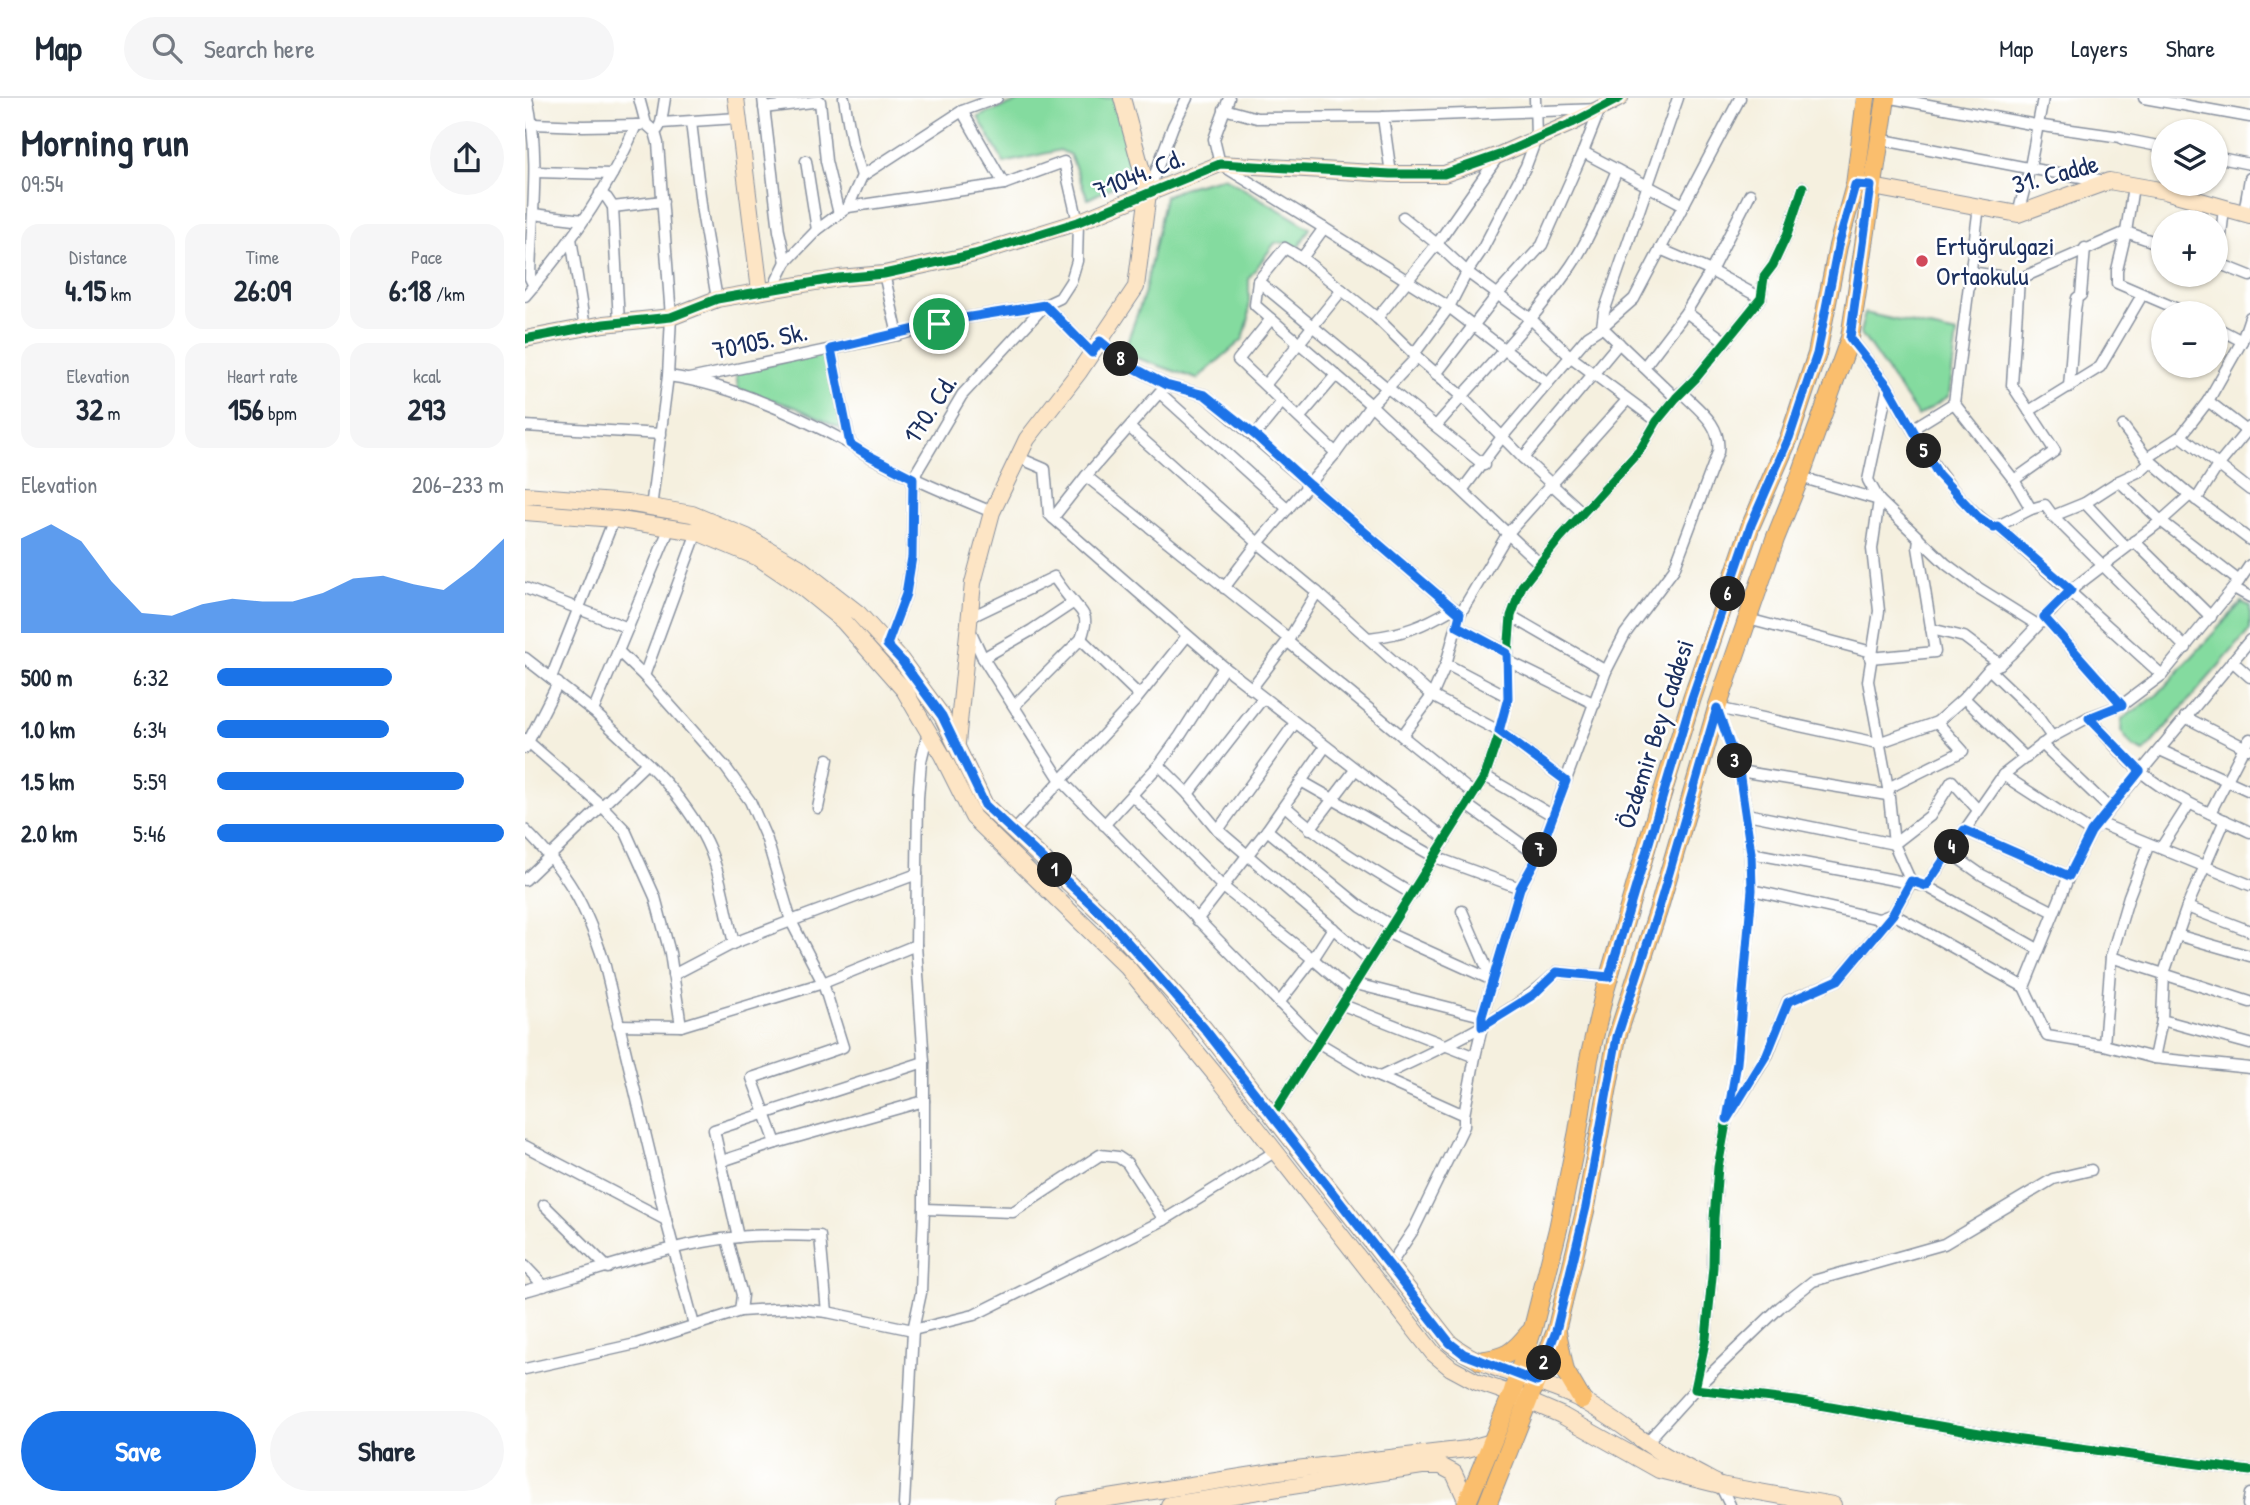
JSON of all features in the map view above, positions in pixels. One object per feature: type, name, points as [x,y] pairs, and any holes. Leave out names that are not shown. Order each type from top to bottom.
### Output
[{"type":"main road","points":[[736,98],[760,291]]},
{"type":"main road","points":[[957,746],[973,583],[992,512],[1027,439],[1096,347],[1136,287],[1148,193],[1122,98]]},
{"type":"main road","name":"Özdemir Bey Caddesi","points":[[1466,1504],[1512,1394],[1533,1328],[1558,1229],[1578,1131],[1588,1059],[1609,977],[1692,698],[1751,525],[1789,438],[1817,354],[1838,246],[1863,185],[1866,98]]},
{"type":"main road","points":[[1487,1505],[1556,1331],[1586,1207],[1617,1037],[1658,911],[1717,708],[1775,539],[1850,338],[1863,185],[1878,139],[1885,98]]},
{"type":"main road","name":"71044. Cd.","points":[[525,339],[671,317],[717,299],[839,278],[884,274],[975,254],[1078,222],[1220,164],[1391,174],[1444,174],[1499,155],[1611,102]]},
{"type":"main road","name":"31. Cadde","points":[[1863,185],[2018,214],[2109,181],[2165,191],[2247,214]]},
{"type":"main road","points":[[525,495],[627,503],[692,514],[747,537],[799,567],[858,613],[901,660],[942,716],[985,805],[1106,918],[1204,1028],[1450,1343],[1464,1354],[1480,1361],[1582,1400],[1646,1443],[1720,1485]]},
{"type":"main road","points":[[525,512],[614,519],[697,532],[759,558],[799,585],[843,621],[904,690],[973,817],[1126,967],[1276,1151],[1433,1353],[1451,1368],[1477,1382],[1512,1394],[1582,1426],[1659,1470],[1720,1485],[1833,1505]]},
{"type":"main road","points":[[1480,1361],[1504,1357],[1519,1345],[1533,1328]]},
{"type":"main road","points":[[1556,1331],[1565,1371],[1582,1400]]},
{"type":"main road","points":[[1065,1505],[1216,1480],[1467,1449],[1492,1442]]},
{"type":"main road","points":[[1169,1505],[1422,1466],[1441,1466],[1454,1473],[1466,1504]]},
{"type":"street","points":[[526,98],[533,124],[535,172],[530,219],[530,278],[534,286]]},
{"type":"street","points":[[525,296],[571,238],[641,124],[639,98]]},
{"type":"street","points":[[651,508],[668,376],[671,317],[658,128],[665,98]]},
{"type":"street","points":[[844,98],[852,143],[862,176]]},
{"type":"street","points":[[844,211],[862,176],[962,111],[997,98]]},
{"type":"street","points":[[1148,193],[1173,126],[1187,98]]},
{"type":"street","points":[[1229,98],[1214,139],[1220,164],[1449,307],[1548,383]]},
{"type":"street","points":[[1224,588],[1258,543],[1336,453],[1371,405],[1416,355],[1449,307],[1520,178],[1536,139],[1535,98]]},
{"type":"street","points":[[1602,327],[1604,312],[1678,98]]},
{"type":"street","points":[[1463,489],[1484,465],[1502,437],[1588,336],[1634,299],[1740,98]]},
{"type":"street","points":[[1891,98],[2036,125],[2121,137],[2151,145]]},
{"type":"street","points":[[2018,214],[2043,98]]},
{"type":"street","points":[[2144,98],[2250,117]]},
{"type":"street","points":[[786,262],[779,231],[763,103],[820,101],[826,161],[844,211]]},
{"type":"street","points":[[1224,109],[1257,118],[1383,117],[1535,112],[1611,102]]},
{"type":"street","points":[[1436,374],[1497,295],[1542,245],[1583,152],[1611,102]]},
{"type":"street","points":[[778,288],[778,280],[786,262],[817,230],[844,211],[1004,184],[962,111]]},
{"type":"street","points":[[1383,117],[1391,174]]},
{"type":"street","points":[[533,124],[641,124],[658,128],[737,118]]},
{"type":"street","points":[[691,122],[702,212],[717,299]]},
{"type":"street","points":[[1878,139],[2109,181]]},
{"type":"street","points":[[1583,152],[1684,205]]},
{"type":"street","points":[[1377,318],[1437,244],[1499,155]]},
{"type":"street","points":[[2228,160],[2250,164]]},
{"type":"street","points":[[806,161],[817,230]]},
{"type":"street","name":"170. Cd.","points":[[913,478],[962,395],[1045,305],[1060,298],[1071,281],[1077,261],[1078,222],[1064,162],[1004,184]]},
{"type":"street","points":[[1436,426],[1531,319],[1572,265],[1617,170]]},
{"type":"street","points":[[535,172],[612,174]]},
{"type":"street","points":[[2247,214],[2250,178]]},
{"type":"street","points":[[2133,186],[2116,283],[2157,301]]},
{"type":"street","points":[[1272,1116],[1485,776],[1507,695],[1511,616],[1522,586],[1539,563],[1640,450],[1657,421],[1761,298],[1764,277],[1773,265],[1787,235],[1803,187]]},
{"type":"street","points":[[600,193],[613,207],[619,323]]},
{"type":"street","points":[[1644,367],[1686,312],[1711,271],[1750,194]]},
{"type":"street","points":[[613,207],[663,201]]},
{"type":"street","points":[[1979,206],[1954,403],[2014,480],[2031,509]]},
{"type":"street","points":[[1403,217],[1467,272],[1531,319],[1571,357],[1657,421]]},
{"type":"street","points":[[530,219],[583,220]]},
{"type":"street","points":[[1302,258],[1324,229]]},
{"type":"street","points":[[1970,272],[2019,279],[2126,232],[2151,241]]},
{"type":"street","points":[[571,238],[585,328]]},
{"type":"street","points":[[1539,563],[1371,405],[1255,305],[1258,281],[1285,248],[1302,258],[1377,318],[1583,513]]},
{"type":"street","points":[[2069,387],[2075,310],[2077,298],[2081,295],[2085,248]]},
{"type":"street","points":[[1661,249],[1711,271],[1761,298]]},
{"type":"street","points":[[2228,267],[2250,276]]},
{"type":"street","points":[[884,274],[898,335]]},
{"type":"street","points":[[2014,480],[2055,451],[2012,385],[2019,279]]},
{"type":"street","points":[[1258,281],[1484,465]]},
{"type":"street","points":[[1265,385],[1342,290]]},
{"type":"street","points":[[2029,411],[2100,367],[2142,295]]},
{"type":"street","points":[[1045,305],[1096,347],[1129,365],[1163,389],[1288,509]]},
{"type":"street","name":"70105. Sk.","points":[[689,379],[898,335],[958,319],[1045,305]]},
{"type":"street","points":[[1686,312],[1726,342]]},
{"type":"street","points":[[2053,516],[2085,503],[2140,471],[2149,460],[2181,436],[2208,401],[2242,341],[2250,317]]},
{"type":"street","points":[[1271,319],[1238,360],[1336,453]]},
{"type":"street","points":[[1390,1265],[1414,1229],[1464,1126],[1482,1021],[1520,888],[1538,856],[1606,671],[1625,634],[1674,569],[1718,452],[1720,441],[1716,428],[1602,327]]},
{"type":"street","points":[[2228,334],[2242,341]]},
{"type":"street","points":[[1850,338],[1888,386],[1938,474],[1978,517],[1994,528],[2031,509],[2046,505],[2053,516],[2186,648]]},
{"type":"street","points":[[1523,458],[1619,343]]},
{"type":"street","points":[[831,349],[850,444]]},
{"type":"street","points":[[1300,417],[1336,375]]},
{"type":"street","points":[[668,376],[689,379],[770,406],[913,478],[992,512]]},
{"type":"street","points":[[1888,386],[1868,480],[1879,500],[1977,587],[2040,620],[2122,705]]},
{"type":"street","points":[[1053,518],[1086,476],[1163,389]]},
{"type":"street","points":[[1163,389],[1205,395],[1255,435],[1457,611]]},
{"type":"street","points":[[1402,736],[1432,696],[1457,626],[1457,611],[1508,533],[1627,400]]},
{"type":"street","points":[[1717,708],[1878,743],[1937,722],[2071,590],[2193,498],[2249,430],[2208,401]]},
{"type":"street","points":[[1255,435],[1282,402]]},
{"type":"street","points":[[1912,429],[1954,403]]},
{"type":"street","points":[[525,426],[661,433]]},
{"type":"street","points":[[2123,426],[2149,460],[2193,498],[2250,540]]},
{"type":"street","points":[[1129,428],[1432,696],[1499,731],[1566,781]]},
{"type":"street","points":[[2181,436],[2217,467],[2250,490]]},
{"type":"street","points":[[1017,457],[1045,469],[1049,514],[1053,518],[1251,689],[1447,839]]},
{"type":"street","points":[[1086,476],[1474,794]]},
{"type":"street","points":[[1800,477],[1879,500]]},
{"type":"street","points":[[887,645],[906,594],[912,557],[913,478]]},
{"type":"street","points":[[2119,481],[2161,521],[2250,597]]},
{"type":"street","points":[[1879,500],[1873,549],[1879,611],[1868,681],[1888,791],[1894,844],[1911,881]]},
{"type":"street","points":[[2085,503],[2211,617]]},
{"type":"street","points":[[614,519],[554,680],[526,743],[602,806],[625,830],[655,897],[670,953],[681,1026]]},
{"type":"street","points":[[1997,526],[2162,675]]},
{"type":"street","points":[[593,711],[670,527]]},
{"type":"street","points":[[644,676],[697,532]]},
{"type":"street","points":[[1748,619],[1871,655],[1935,652],[1918,547],[1919,538]]},
{"type":"street","points":[[1926,886],[2003,775],[2047,740],[2089,718],[2122,705],[2162,675],[2250,565]]},
{"type":"street","points":[[1015,705],[1081,639],[1086,628],[1084,611],[1054,578],[970,622],[983,658],[1060,779],[1319,1044],[1380,1077],[1464,1115]]},
{"type":"street","points":[[525,588],[628,628]]},
{"type":"street","points":[[1251,689],[1288,640],[1317,592]]},
{"type":"street","points":[[983,658],[1074,602]]},
{"type":"street","points":[[1369,638],[1398,635],[1457,611]]},
{"type":"street","points":[[1511,616],[1606,671]]},
{"type":"street","points":[[1457,626],[1595,704]]},
{"type":"street","points":[[1931,629],[1964,637],[1995,666],[2035,713],[2047,740],[2109,808]]},
{"type":"street","points":[[1014,831],[1139,695],[1187,636]]},
{"type":"street","points":[[1081,639],[1139,695]]},
{"type":"street","points":[[2024,987],[2069,876],[2095,828],[2250,640]]},
{"type":"street","points":[[618,651],[644,676],[726,768],[750,801],[767,840],[791,921],[823,983],[843,1047],[752,1077],[776,1143]]},
{"type":"street","points":[[525,658],[593,711],[663,779],[698,827],[710,850],[734,943]]},
{"type":"street","points":[[2232,661],[2250,677]]},
{"type":"street","points":[[1445,664],[1507,695]]},
{"type":"street","points":[[1104,825],[1159,765],[1181,736],[1224,667]]},
{"type":"street","points":[[1188,794],[1263,698]]},
{"type":"street","points":[[1964,698],[2027,758]]},
{"type":"street","points":[[1695,1389],[1706,1338],[1718,1167],[1737,1063],[1752,890],[1747,814],[1739,771],[1717,708]]},
{"type":"street","points":[[2185,717],[2248,746],[2225,781],[2210,813]]},
{"type":"street","points":[[2089,718],[2140,771],[2189,804],[2250,832]]},
{"type":"street","points":[[1739,771],[1888,791],[1963,751],[1937,722]]},
{"type":"street","points":[[1218,830],[1295,723]]},
{"type":"street","points":[[904,1505],[913,1330],[921,1293],[924,1209],[924,1062],[916,945],[916,874],[919,780],[928,732]]},
{"type":"street","points":[[1197,920],[1285,806],[1325,747]]},
{"type":"street","points":[[2159,750],[2250,791]]},
{"type":"street","points":[[818,808],[828,759]]},
{"type":"street","points":[[525,880],[647,763]]},
{"type":"street","points":[[1159,765],[1218,830],[1246,856],[1370,960]]},
{"type":"street","points":[[1310,829],[1355,770]]},
{"type":"street","points":[[2003,775],[2095,828],[2155,846],[2204,868],[2250,884]]},
{"type":"street","points":[[1485,776],[1552,814]]},
{"type":"street","points":[[1301,781],[1435,857],[1520,888]]},
{"type":"street","points":[[1747,814],[1894,844],[1930,816],[1952,782],[1978,810]]},
{"type":"street","points":[[1132,795],[1222,886],[1353,988],[1482,1021]]},
{"type":"street","points":[[2103,1045],[2111,957],[2129,896],[2155,846],[2189,804]]},
{"type":"street","points":[[1467,805],[1538,856]]},
{"type":"street","points":[[1285,806],[1310,829],[1412,894]]},
{"type":"street","points":[[2154,1058],[2162,1020],[2164,973],[2187,907],[2225,820]]},
{"type":"street","points":[[525,830],[551,856],[585,911],[595,934],[694,1325]]},
{"type":"street","points":[[1267,830],[1390,930],[1492,980]]},
{"type":"street","points":[[1964,830],[2069,876]]},
{"type":"street","points":[[1949,852],[1982,875],[2054,912]]},
{"type":"street","points":[[1751,853],[1911,881],[1926,886],[2038,949]]},
{"type":"street","points":[[673,975],[734,943],[916,874]]},
{"type":"street","points":[[1727,1119],[1767,1054],[1788,1002],[1838,980],[1893,914],[1911,881]]},
{"type":"street","points":[[1752,890],[1879,919],[1893,914],[2024,987],[2047,1036],[2103,1045],[2154,1058],[2250,1068]]},
{"type":"street","points":[[2187,907],[2250,931]]},
{"type":"street","points":[[1462,911],[1492,980]]},
{"type":"street","points":[[1279,1003],[1333,928]]},
{"type":"street","points":[[2176,935],[2250,957]]},
{"type":"street","points":[[618,1025],[681,1026],[823,983],[916,945]]},
{"type":"street","points":[[2111,957],[2250,1002]]},
{"type":"street","points":[[1380,1077],[1445,1045],[1482,1021],[1533,995],[1557,972],[1609,977]]},
{"type":"street","points":[[1343,1004],[1475,1057]]},
{"type":"street","points":[[2162,1020],[2250,1044]]},
{"type":"street","points":[[740,1311],[742,1295],[722,1161],[714,1130],[924,1062]]},
{"type":"street","points":[[722,1161],[924,1101]]},
{"type":"street","points":[[525,1146],[666,1220]]},
{"type":"street","points":[[525,1369],[636,1344],[740,1311],[789,1308],[827,1312],[913,1330],[974,1315],[1164,1220],[1276,1151]]},
{"type":"street","points":[[924,1209],[1013,1212],[1100,1155],[1108,1154],[1127,1163],[1164,1220]]},
{"type":"street","points":[[1646,1443],[1695,1389],[1780,1307],[1813,1281],[1944,1244],[2053,1179],[2091,1170]]},
{"type":"street","points":[[544,1205],[608,1268]]},
{"type":"street","points":[[525,1292],[674,1249],[733,1238],[778,1234],[820,1237],[827,1312]]},
{"type":"street","points":[[525,1266],[544,1286]]},
{"type":"street","points":[[1695,1389],[1796,1401],[2014,1439],[2250,1471]]},
{"type":"street","points":[[1720,1485],[1730,1505]]},
{"type":"street","points":[[2248,1505],[2250,1494]]},
{"type":"green space","points":[[1027,98],[1116,98],[1132,163],[1124,181],[1088,199],[1070,155],[1060,150],[1004,163],[978,117]]},
{"type":"green space","points":[[1224,177],[1310,228],[1298,248],[1286,243],[1275,243],[1249,278],[1249,318],[1243,339],[1197,379],[1137,358],[1125,348],[1144,295],[1165,196],[1186,187]]},
{"type":"green space","points":[[1865,313],[1957,334],[1949,396],[1918,416],[1860,332]]},
{"type":"green space","points":[[827,351],[844,430],[795,407],[738,389],[736,372]]},
{"type":"green space","points":[[2242,602],[2250,606],[2250,630],[2144,752],[2133,747],[2121,731],[2122,719],[2157,695]]},
{"type":"cycle path","points":[[525,339],[604,324],[671,317],[717,299],[839,278],[884,274],[975,254],[1078,222],[1220,164],[1391,174],[1444,174],[1499,155],[1572,123],[1620,98]]},
{"type":"cycle path","points":[[1272,1116],[1485,776],[1508,697],[1511,616],[1522,586],[1560,538],[1640,450],[1657,421],[1761,298],[1764,277],[1773,265],[1787,235],[1803,187]]},
{"type":"cycle path","points":[[1717,708],[1739,771],[1747,814],[1752,890],[1737,1063],[1718,1167],[1706,1338],[1695,1389],[1796,1401],[2014,1439],[2250,1471]]},
{"type":"place","name":"Ertuğrulgazi Ortaokulu","points":[[1922,261]]},
{"type":"route","points":[[1855,185],[1871,186],[1850,338],[1888,386],[1938,474],[1978,517],[1994,528],[1997,526],[2071,590],[2044,617],[2122,705],[2089,718],[2140,771],[2091,832],[2069,876],[1964,830],[1926,886],[1911,881],[1893,914],[1838,980],[1788,1002],[1767,1054],[1727,1119],[1737,1063],[1752,890],[1747,814],[1739,771],[1717,708],[1658,911],[1617,1037],[1586,1207],[1556,1331],[1537,1382],[1499,1370],[1464,1354],[1450,1343],[1204,1028],[1106,918],[985,805],[942,716],[887,645],[906,594],[912,557],[913,478],[850,444],[831,349],[939,324],[1045,305],[1092,353],[1100,341],[1129,365],[1166,385],[1205,395],[1255,435],[1460,614],[1457,626],[1507,653],[1508,698],[1499,731],[1566,781],[1538,856],[1520,888],[1482,1016],[1482,1027],[1533,995],[1557,972],[1609,977],[1692,698],[1751,525],[1789,438],[1817,354],[1838,246],[1855,185]]}]
